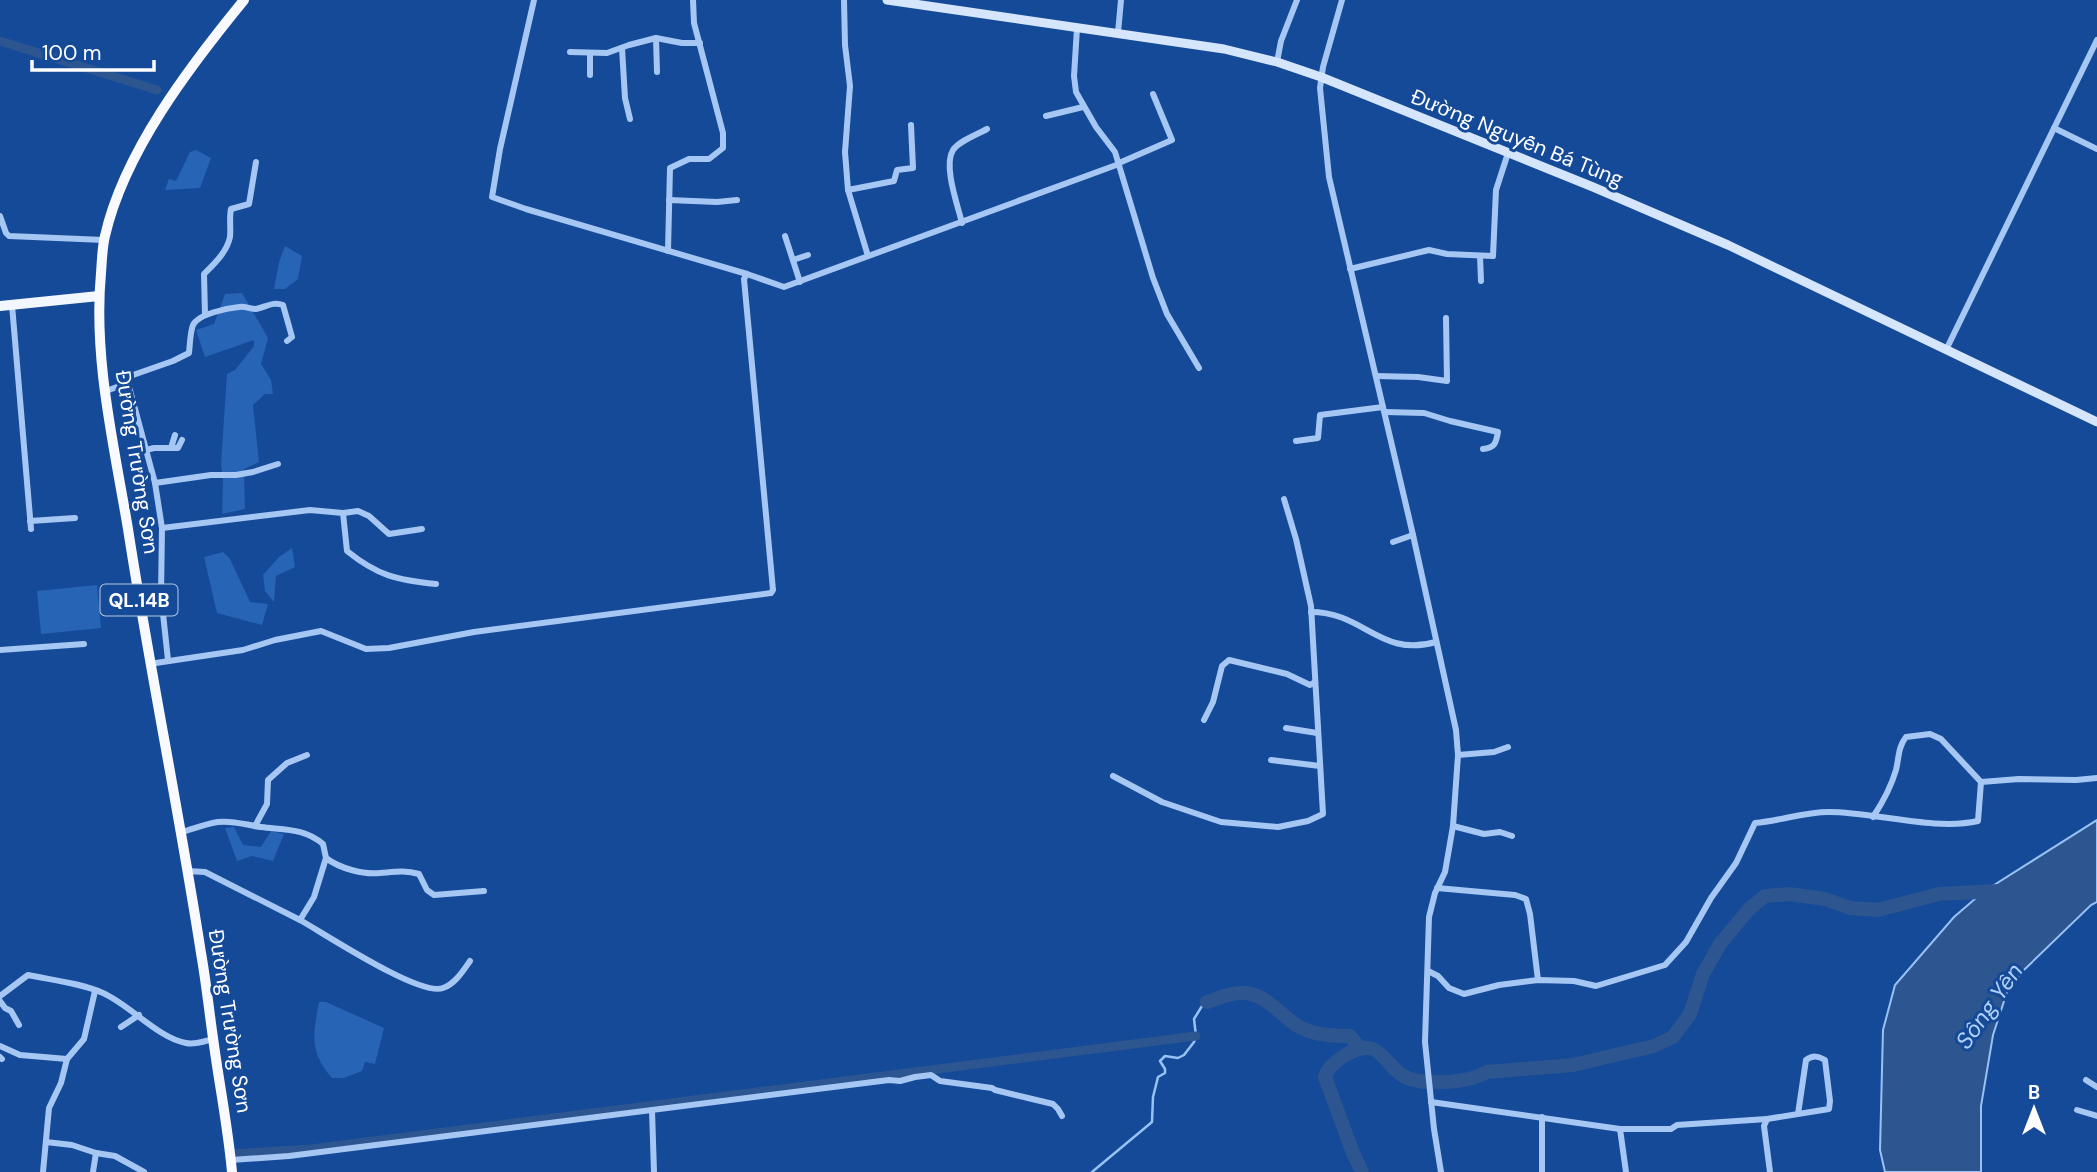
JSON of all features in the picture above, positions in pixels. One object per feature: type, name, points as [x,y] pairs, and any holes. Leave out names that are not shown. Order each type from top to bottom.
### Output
[{"type":"highway","name":"Đường Trường Sơn","points":[[232,1172],[202,954],[149,664],[106,391],[99,336],[99,296],[104,240],[113,207],[134,159],[160,115],[204,51],[244,0]]},
{"type":"main road","name":"Đường Nguyễn Bá Tùng","points":[[887,0],[1224,49],[1277,62],[1321,77],[1728,245],[2097,422]]},
{"type":"main road","points":[[6,306],[99,296]]},
{"type":"street","points":[[534,0],[500,149],[492,197],[784,287],[962,223],[1172,140],[1153,94]]},
{"type":"street","points":[[668,251],[670,168],[689,159],[709,159],[723,148],[723,133],[694,23],[693,0]]},
{"type":"street","points":[[844,0],[845,45],[850,86],[845,144],[849,190],[868,256]]},
{"type":"street","points":[[1118,33],[1121,0]]},
{"type":"street","points":[[1277,62],[1281,41],[1297,0]]},
{"type":"street","points":[[1342,0],[1320,88],[1329,177],[1456,730],[1458,755],[1453,825],[1445,872],[1437,888],[1429,917],[1425,1042],[1441,1172]]},
{"type":"street","points":[[1077,28],[1074,76],[1076,92],[1083,107],[1115,152],[1153,278],[1167,314],[1199,368]]},
{"type":"street","points":[[570,52],[607,53],[656,38],[700,43]]},
{"type":"street","points":[[656,38],[657,72]]},
{"type":"street","points":[[1946,350],[2097,40]]},
{"type":"street","points":[[622,48],[625,98],[630,119]]},
{"type":"street","points":[[590,53],[590,75]]},
{"type":"street","points":[[1046,116],[1083,107]]},
{"type":"street","points":[[849,190],[894,181],[897,170],[914,168],[911,125]]},
{"type":"street","points":[[2054,128],[2097,149]]},
{"type":"street","points":[[962,223],[950,170],[950,157],[960,144],[986,129]]},
{"type":"street","points":[[1350,269],[1429,250],[1447,254],[1493,256],[1496,190],[1511,154]]},
{"type":"street","points":[[205,315],[204,274],[228,244],[231,209],[249,204],[256,162]]},
{"type":"street","points":[[669,200],[737,200]]},
{"type":"street","points":[[0,216],[9,236],[104,240]]},
{"type":"street","points":[[785,236],[800,282]]},
{"type":"street","points":[[793,260],[808,255]]},
{"type":"street","points":[[1480,256],[1481,281]]},
{"type":"street","points":[[149,664],[243,650],[275,640],[321,631],[366,649],[389,648],[474,632],[771,593],[773,590],[762,456],[744,279],[747,274]]},
{"type":"street","points":[[168,660],[161,595],[162,528],[155,483],[128,383],[129,378],[189,353],[195,322],[205,315],[236,307],[253,309],[276,303],[283,305],[292,337],[287,341]]},
{"type":"street","points":[[6,306],[31,525],[75,518]]},
{"type":"street","points":[[1376,376],[1447,381],[1446,318]]},
{"type":"street","points":[[106,391],[128,383]]},
{"type":"street","points":[[1296,441],[1318,438],[1320,415],[1384,409],[1424,413],[1498,432],[1494,446],[1491,449],[1483,449]]},
{"type":"street","points":[[146,450],[178,447],[178,438]]},
{"type":"street","points":[[155,483],[253,472],[278,464]]},
{"type":"street","points":[[1113,776],[1162,802],[1221,822],[1278,827],[1308,821],[1323,814],[1311,612],[1296,539],[1284,499]]},
{"type":"street","points":[[162,528],[310,510],[365,513],[389,534],[422,529]]},
{"type":"street","points":[[343,513],[347,551],[363,564],[381,574],[436,584]]},
{"type":"street","points":[[1393,542],[1413,535]]},
{"type":"street","points":[[1311,612],[1342,616],[1396,645],[1421,646],[1436,642]]},
{"type":"street","points":[[0,650],[84,644]]},
{"type":"street","points":[[1204,720],[1213,702],[1222,666],[1229,660],[1287,674],[1310,685],[1314,684],[1315,680]]},
{"type":"street","points":[[1286,728],[1317,733]]},
{"type":"street","points":[[1428,971],[1438,976],[1449,988],[1464,994],[1499,985],[1538,980],[1574,981],[1596,986],[1665,965],[1686,942],[1711,898],[1736,863],[1755,823],[1810,812],[1832,812],[1872,817],[1967,824],[1978,821],[1981,782],[1941,739],[1930,734],[1906,737],[1900,744],[1889,789],[1883,803],[1872,817]]},
{"type":"street","points":[[1458,755],[1494,752],[1508,747]]},
{"type":"street","points":[[255,826],[267,804],[268,780],[287,763],[307,755]]},
{"type":"street","points":[[1271,760],[1320,766]]},
{"type":"street","points":[[1981,782],[2097,778]]},
{"type":"street","points":[[181,832],[217,822],[233,821],[307,833],[325,846],[326,858],[314,897],[300,920]]},
{"type":"street","points":[[1453,825],[1484,834],[1500,832],[1512,836]]},
{"type":"street","points":[[326,858],[332,863],[362,872],[400,870],[417,873],[422,877],[427,890],[434,895],[484,891]]},
{"type":"street","points":[[187,871],[205,872],[300,920],[390,972],[431,990],[449,985],[470,961]]},
{"type":"street","points":[[1437,888],[1515,895],[1526,899],[1538,980]]},
{"type":"street","points":[[19,1025],[0,999],[28,975],[102,993],[177,1041],[189,1044],[213,1039]]},
{"type":"street","points":[[43,1172],[49,1108],[61,1083],[67,1059],[84,1039],[95,991]]},
{"type":"street","points":[[121,1027],[139,1015]]},
{"type":"street","points":[[0,1046],[20,1055],[67,1059]]},
{"type":"street","points":[[1431,1102],[1620,1129],[1671,1129],[1676,1125],[1767,1119],[1798,1114],[1829,1109],[1825,1060],[1818,1056],[1810,1056],[1806,1060],[1798,1114]]},
{"type":"street","points":[[230,1160],[289,1156],[931,1075],[940,1081],[992,1088],[1054,1104],[1062,1116]]},
{"type":"street","points":[[2086,1080],[2097,1087]]},
{"type":"street","points":[[652,1110],[654,1172]]},
{"type":"street","points":[[2077,1110],[2097,1116]]},
{"type":"street","points":[[1542,1117],[1542,1172]]},
{"type":"street","points":[[1767,1119],[1764,1126],[1770,1172]]},
{"type":"street","points":[[1620,1129],[1626,1172]]},
{"type":"street","points":[[46,1142],[72,1145],[115,1156],[144,1172]]},
{"type":"street","points":[[93,1172],[96,1153]]},
{"type":"shaded area","points":[[196,150],[211,158],[200,188],[165,190],[169,179],[176,181],[190,152]]},
{"type":"shaded area","points":[[285,246],[302,256],[298,279],[285,289],[274,289],[279,262]]},
{"type":"shaded area","points":[[242,293],[268,338],[261,364],[271,380],[273,394],[265,394],[253,405],[259,462],[244,469],[245,509],[222,514],[221,464],[227,374],[235,370],[254,346],[254,340],[205,357],[196,330],[214,324],[225,294]]},
{"type":"shaded area","points":[[292,548],[295,567],[276,576],[274,602],[265,591],[263,575],[279,557]]},
{"type":"shaded area","points":[[223,552],[230,559],[250,602],[268,604],[262,625],[217,613],[204,557]]},
{"type":"shaded area","points":[[97,585],[101,628],[41,634],[37,591]]},
{"type":"shaded area","points":[[234,827],[243,845],[261,847],[271,831],[284,834],[273,861],[252,856],[237,861],[225,828]]},
{"type":"shaded area","points":[[319,1002],[326,1002],[384,1028],[375,1064],[365,1062],[362,1071],[344,1078],[332,1078],[316,1051],[315,1024]]},
{"type":"water","name":"Sông Yên","points":[[2097,820],[2097,902],[2025,969],[2007,992],[1993,1035],[1981,1106],[1981,1172],[1885,1172],[1880,1150],[1883,1030],[1895,985],[1954,917],[1983,892]]},
{"type":"waterway","points":[[0,41],[157,90]]},
{"type":"waterway","points":[[1362,1172],[1325,1077],[1338,1060],[1352,1052],[1373,1049],[1398,1072],[1410,1079],[1444,1082],[1468,1079],[1487,1072],[1573,1065],[1654,1046],[1673,1037],[1690,1014],[1703,974],[1720,944],[1749,909],[1765,896],[1789,894],[1825,899],[1850,908],[1878,910],[1939,894],[1999,891]]},
{"type":"waterway","points":[[1207,1002],[1235,993],[1252,994],[1266,1001],[1296,1025],[1322,1034],[1350,1036],[1360,1048]]},
{"type":"waterway","points":[[1092,1172],[1152,1122],[1153,1097],[1158,1077],[1165,1073],[1160,1061],[1165,1056],[1178,1058],[1184,1055],[1196,1036],[1194,1019],[1207,1002]]},
{"type":"waterway","points":[[230,1154],[311,1149],[1196,1036]]}]
